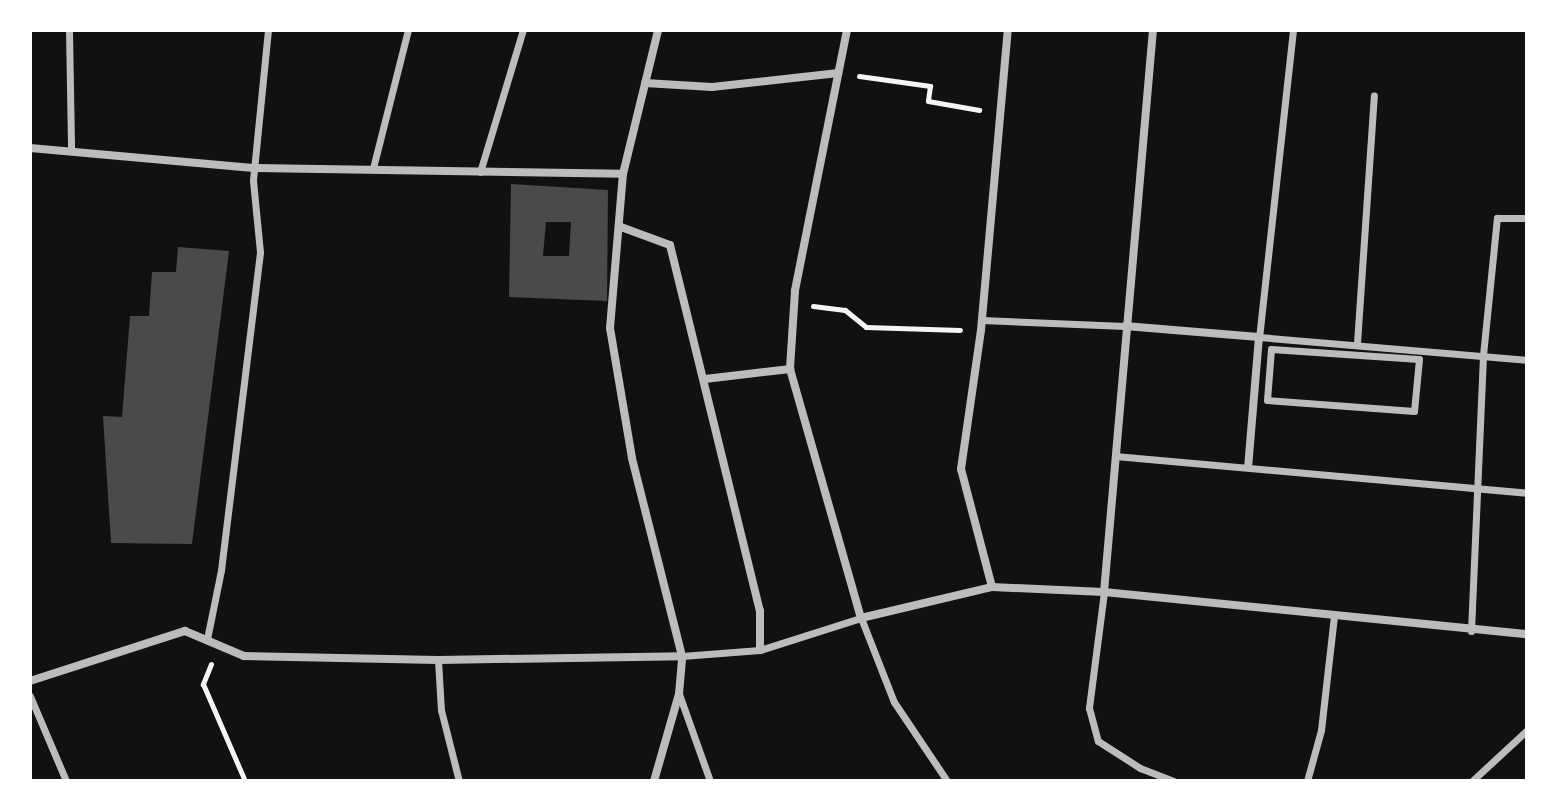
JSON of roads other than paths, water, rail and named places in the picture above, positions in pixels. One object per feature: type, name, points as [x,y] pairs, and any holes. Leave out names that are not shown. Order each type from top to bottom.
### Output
[{"type":"street","points":[[69,30],[71,150]]},
{"type":"street","points":[[207,639],[221,570],[260,252],[256,168],[268,30]]},
{"type":"street","points":[[373,168],[408,30]]},
{"type":"street","points":[[480,172],[523,30]]},
{"type":"street","points":[[654,781],[679,694],[682,656],[632,458],[610,328],[621,227],[623,174],[658,30]]},
{"type":"street","points":[[847,30],[794,303],[790,369],[861,618],[894,702],[947,781]]},
{"type":"street","points":[[992,587],[961,469],[981,330],[1008,30]]},
{"type":"street","points":[[1153,30],[1104,592],[1089,708],[1098,741],[1140,768],[1174,781]]},
{"type":"street","points":[[1248,467],[1293,30]]},
{"type":"street","points":[[645,83],[712,87],[838,73]]},
{"type":"street","points":[[1357,343],[1374,96]]},
{"type":"street","points":[[30,148],[256,168],[623,174]]},
{"type":"street","points":[[1471,631],[1483,355],[1497,218],[1527,218]]},
{"type":"street","points":[[621,227],[670,245],[760,611],[760,650]]},
{"type":"street","points":[[982,320],[1125,326],[1357,343],[1527,360]]},
{"type":"street","points":[[1271,349],[1419,359],[1414,411],[1267,400],[1271,349]]},
{"type":"street","points":[[705,379],[790,369]]},
{"type":"street","points":[[1115,456],[1527,493]]},
{"type":"street","points":[[30,681],[161,636],[185,631],[207,639],[216,648],[244,656],[438,660],[682,656],[760,650],[861,618],[992,587],[1104,592],[1471,631],[1527,634]]},
{"type":"street","points":[[1307,781],[1321,730],[1334,616]]},
{"type":"street","points":[[438,660],[441,710],[459,781]]},
{"type":"street","points":[[679,694],[710,781]]},
{"type":"street","points":[[30,696],[66,781]]},
{"type":"street","points":[[1472,781],[1527,730]]}]
